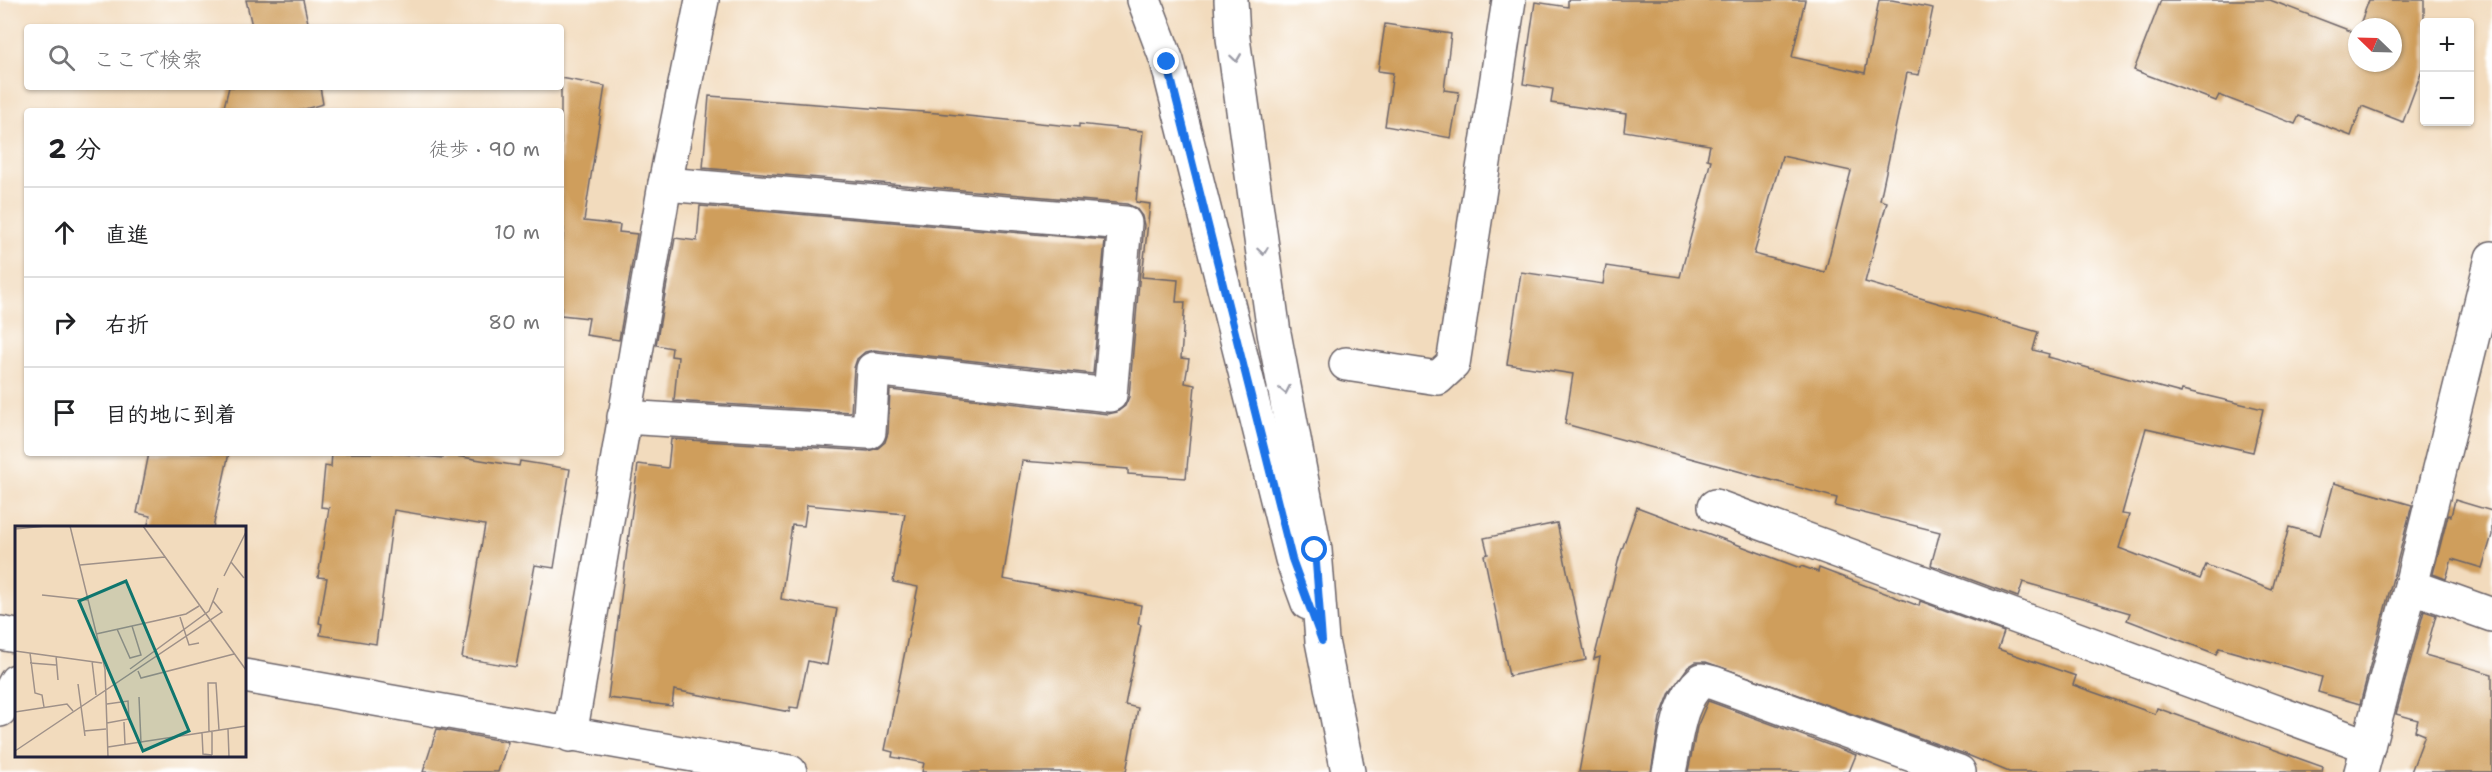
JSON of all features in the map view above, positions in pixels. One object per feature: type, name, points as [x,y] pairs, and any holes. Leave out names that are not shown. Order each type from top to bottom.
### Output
[{"type":"street","points":[[570,735],[665,184],[702,0]]},
{"type":"street","points":[[1144,0],[1170,73],[1292,559],[1322,641]]},
{"type":"street","points":[[1231,0],[1233,38],[1274,333],[1315,550],[1322,641],[1348,772]]},
{"type":"street","points":[[1346,364],[1438,378],[1453,364],[1509,0]]},
{"type":"street","points":[[624,417],[868,432],[873,369],[1110,395],[1125,223],[665,184]]},
{"type":"street","points":[[1715,506],[2365,759],[2492,258]]},
{"type":"street","points":[[2410,586],[2492,615]]},
{"type":"street","points":[[0,633],[15,636]]},
{"type":"street","points":[[246,676],[790,772]]},
{"type":"street","points":[[1669,772],[1685,700],[1702,680],[1959,772]]},
{"type":"street","points":[[0,710],[15,683]]},
{"type":"building","points":[[246,0],[303,0],[308,24],[252,24]]},
{"type":"building","points":[[1568,0],[1805,0],[1792,57],[1865,73],[1879,0],[1892,0],[1933,8],[1919,75],[1907,73],[1880,200],[1887,202],[1865,282],[2038,332],[2033,350],[2049,354],[2048,357],[2181,393],[2182,390],[2263,409],[2253,452],[2146,428],[2122,514],[2129,515],[2119,548],[2200,579],[2206,565],[2272,590],[2289,527],[2320,535],[2334,483],[2412,505],[2360,704],[2318,692],[2322,677],[2219,648],[2216,654],[2127,620],[2130,613],[2023,582],[2018,597],[1931,565],[1940,532],[1835,506],[1837,498],[1565,424],[1573,374],[1507,364],[1521,272],[1603,284],[1606,266],[1680,277],[1711,160],[1707,159],[1710,145],[1624,131],[1626,114],[1551,103],[1553,89],[1523,84],[1535,2],[1568,7]],"holes":[[[1782,156],[1851,171],[1825,272],[1754,254]]]},
{"type":"building","points":[[2161,0],[2270,0],[2348,30],[2348,72],[2402,72],[2402,18],[2362,18],[2369,0],[2424,0],[2424,18],[2420,18],[2420,76],[2403,122],[2362,106],[2351,136],[2299,116],[2295,124],[2219,95],[2216,101],[2134,70]]},
{"type":"building","points":[[1385,24],[1451,34],[1444,90],[1459,92],[1451,138],[1385,126],[1393,73],[1378,71]]},
{"type":"building","points":[[564,79],[605,86],[584,221],[620,225],[619,232],[637,234],[619,340],[586,335],[589,318],[564,315],[564,108],[561,108],[561,90],[564,90]]},
{"type":"building","points":[[228,90],[321,90],[323,104],[309,108],[224,108]]},
{"type":"building","points":[[709,96],[937,113],[1079,127],[1079,124],[1143,131],[1136,202],[1150,204],[1142,277],[1178,280],[1176,302],[1185,302],[1181,358],[1189,359],[1185,383],[1195,385],[1186,478],[1128,474],[1128,469],[1022,461],[1003,579],[1141,605],[1138,624],[1141,625],[1125,705],[1138,708],[1126,772],[922,772],[924,763],[892,757],[893,752],[885,750],[918,587],[893,582],[905,514],[807,505],[804,526],[792,525],[781,599],[837,609],[827,665],[808,661],[798,708],[790,707],[790,712],[674,690],[672,706],[608,698],[638,464],[668,468],[671,439],[868,451],[878,448],[885,442],[888,433],[890,390],[1108,414],[1117,412],[1125,406],[1129,397],[1144,225],[1142,216],[1136,208],[1127,204],[703,168]]},
{"type":"building","points":[[700,206],[1105,240],[1093,374],[874,350],[865,352],[857,359],[854,368],[851,412],[674,401],[678,357],[671,356],[672,348],[656,345],[675,238],[697,241]]},
{"type":"building","points":[[148,456],[228,456],[213,526],[148,526],[150,516],[137,513]]},
{"type":"building","points":[[332,456],[443,458],[443,456],[456,456],[519,466],[520,461],[570,469],[554,568],[535,565],[516,667],[462,658],[485,525],[394,510],[376,644],[320,635],[322,624],[319,623],[327,578],[318,577],[329,508],[321,507],[325,466],[331,467]]},
{"type":"building","points":[[2455,500],[2492,511],[2492,535],[2482,568],[2452,559],[2446,579],[2433,574],[2448,515],[2451,516]]},
{"type":"building","points":[[1637,507],[1800,568],[1801,566],[1818,572],[1819,568],[1919,606],[1920,601],[2004,632],[1998,649],[2076,676],[2073,685],[2155,714],[2157,708],[2323,767],[2322,772],[2009,772],[1965,754],[1706,662],[1696,662],[1688,667],[1670,692],[1660,718],[1651,772],[1579,772],[1600,657],[1594,659],[1619,558]]},
{"type":"building","points":[[1557,523],[1586,660],[1509,676],[1484,555],[1488,554],[1484,538]]},
{"type":"building","points":[[2424,611],[2436,615],[2425,655],[2492,674],[2492,772],[2411,772],[2425,735],[2415,731],[2418,720],[2396,714]]},
{"type":"building","points":[[1708,701],[1856,755],[1849,772],[1688,772],[1697,727]]},
{"type":"building","points":[[437,729],[508,742],[498,772],[423,772]]},
{"type":"route","points":[[1167,62],[1292,559],[1322,641],[1315,550]]}]
